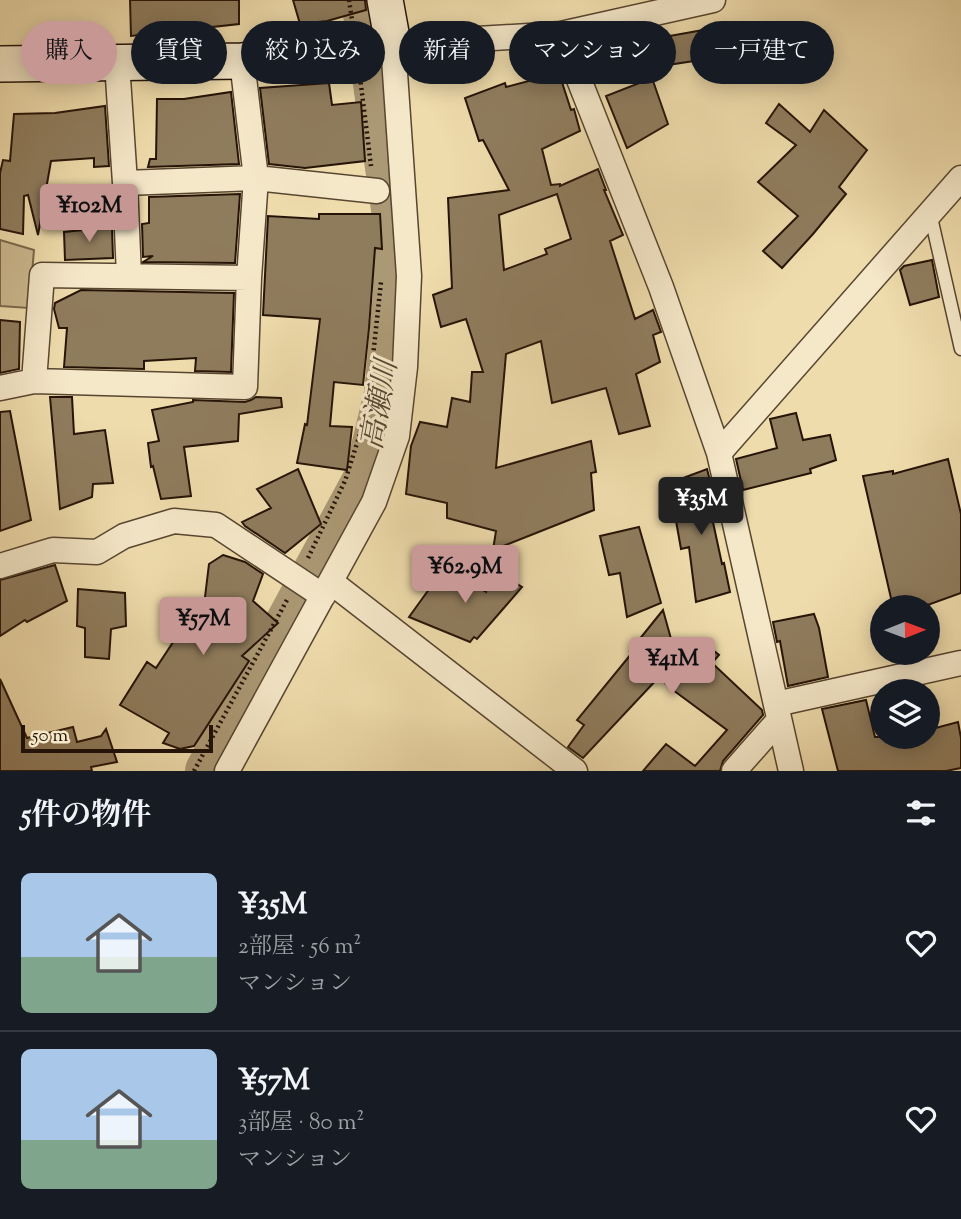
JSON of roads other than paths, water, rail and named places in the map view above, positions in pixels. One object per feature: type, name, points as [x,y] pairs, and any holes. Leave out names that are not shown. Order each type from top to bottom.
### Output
[{"type":"street","points":[[227,771],[374,502],[397,436],[405,367],[409,276],[393,44],[385,0]]},
{"type":"street","points":[[619,21],[713,0]]},
{"type":"street","points":[[385,45],[509,37]]},
{"type":"street","points":[[129,276],[117,63],[241,61]]},
{"type":"street","points":[[0,64],[21,64]]},
{"type":"street","points":[[0,387],[34,381],[245,387],[256,178],[245,84]]},
{"type":"street","points":[[581,84],[661,287],[719,453],[791,771]]},
{"type":"street","points":[[125,183],[256,178],[377,191]]},
{"type":"street","points":[[719,453],[961,178]]},
{"type":"street","points":[[34,381],[42,275],[249,278]]},
{"type":"street","points":[[0,566],[53,550],[97,552],[124,536],[174,521],[216,525],[298,579],[327,589],[575,771]]},
{"type":"street","points":[[734,771],[777,712],[961,663]]},
{"type":"lane","points":[[930,213],[961,349]]},
{"type":"waterway","name":"高瀬川","points":[[208,771],[367,477],[387,394],[396,292],[395,216],[364,0]]}]
